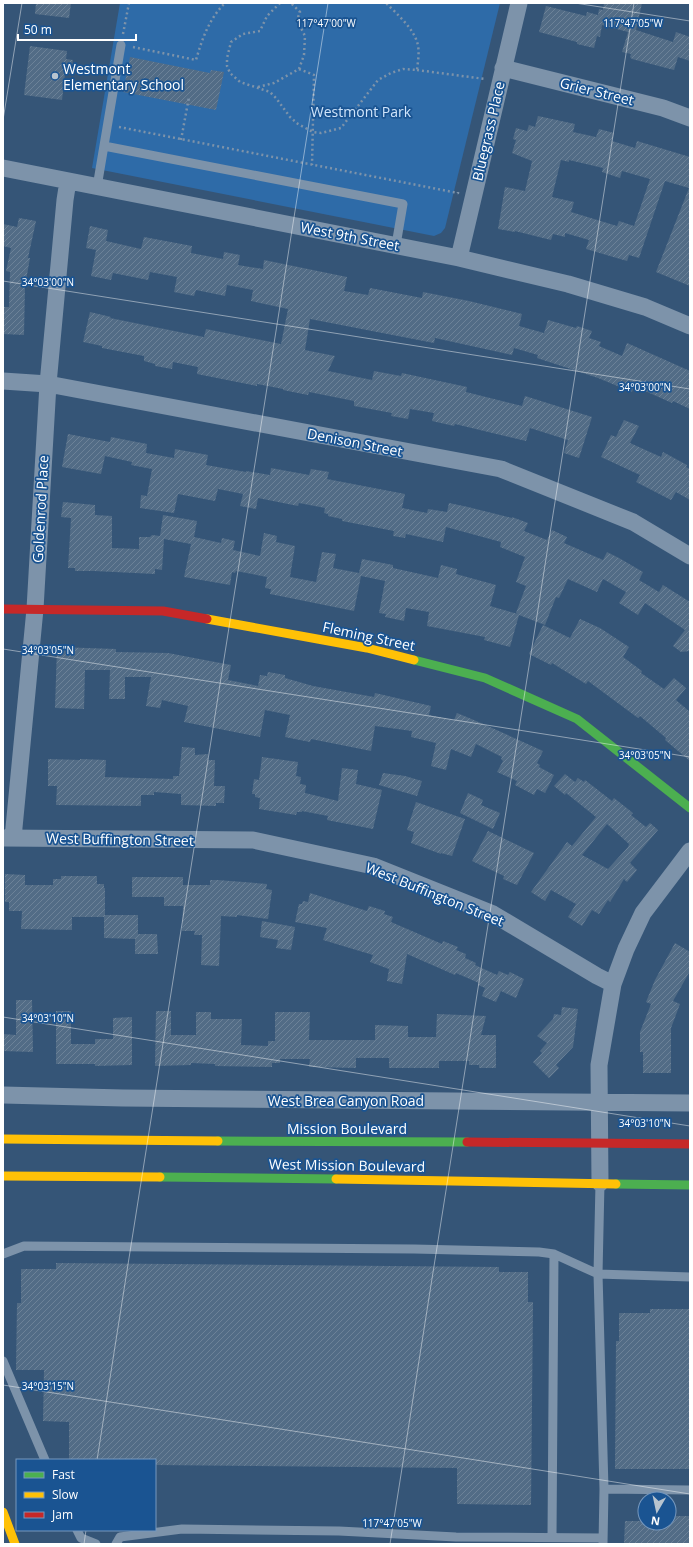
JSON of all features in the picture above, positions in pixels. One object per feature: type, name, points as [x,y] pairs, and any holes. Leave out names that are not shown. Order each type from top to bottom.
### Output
[{"type":"main road","name":"Fleming Street","points":[[3,609],[163,611],[367,648],[485,678],[577,719],[690,808]]},
{"type":"main road","name":"Mission Boulevard","points":[[3,1139],[690,1144]]},
{"type":"main road","name":"West Mission Boulevard","points":[[3,1176],[122,1176],[690,1185]]},
{"type":"main road","points":[[3,1512],[15,1544]]},
{"type":"street","name":"Bluegrass Place","points":[[458,258],[502,68],[519,3]]},
{"type":"street","name":"Grier Street","points":[[502,68],[663,108],[690,118]]},
{"type":"street","name":"West 9th Street","points":[[3,168],[458,258],[568,284],[645,307],[690,326]]},
{"type":"street","name":"Goldenrod Place","points":[[8,838],[35,609],[48,384],[68,181]]},
{"type":"street","name":"Denison Street","points":[[3,381],[48,384],[501,469],[633,522],[690,556]]},
{"type":"street","name":"West Buffington Street","points":[[8,838],[252,840],[374,866],[493,914],[613,984]]},
{"type":"street","points":[[600,1183],[599,1065],[613,984],[626,949],[643,913],[690,851]]},
{"type":"street","name":"West Brea Canyon Road","points":[[3,1095],[131,1098],[690,1102]]},
{"type":"lane","points":[[97,187],[121,45]]},
{"type":"lane","points":[[104,146],[403,204],[396,245]]},
{"type":"lane","points":[[116,1544],[120,1538],[182,1529],[338,1531],[456,1537],[552,1538],[603,1541],[604,1489],[598,1274],[600,1183]]},
{"type":"lane","points":[[3,1254],[24,1246],[414,1249],[554,1254],[598,1274],[690,1277]]},
{"type":"lane","points":[[552,1538],[554,1254]]},
{"type":"lane","points":[[3,1361],[45,1459]]},
{"type":"lane","points":[[604,1489],[690,1490]]},
{"type":"lane","points":[[78,1531],[81,1538],[96,1544]]},
{"type":"path","points":[[129,3],[121,45],[196,60],[201,41],[209,24],[225,3]]},
{"type":"path","points":[[280,3],[267,16],[260,31],[237,37],[231,42],[227,66],[230,73],[240,82],[270,92],[290,117],[298,124],[314,132],[321,134],[341,128],[378,80],[390,73],[403,69],[486,79],[484,86]]},
{"type":"path","points":[[258,87],[274,83],[299,69],[304,55],[305,36],[297,20],[300,12],[291,3]]},
{"type":"path","points":[[386,3],[405,22],[417,41],[419,55],[417,70]]},
{"type":"path","points":[[299,69],[314,75],[314,132],[312,165]]},
{"type":"path","points":[[181,140],[189,97]]},
{"type":"path","points":[[108,125],[458,193],[460,185]]},
{"type":"green space","name":"Westmont Park","points":[[120,3],[500,3],[445,228],[441,233],[434,236],[92,168]]},
{"type":"building","points":[[36,3],[71,3],[69,18],[35,14]]},
{"type":"building","points":[[604,3],[642,3],[636,30],[673,42],[676,32],[690,37],[690,61],[678,57],[674,70],[632,59],[630,57],[631,54],[622,52],[628,32],[602,25],[600,37],[597,36],[594,48],[539,32],[546,6],[586,16],[587,12],[598,15],[599,9],[603,10]]},
{"type":"building","points":[[30,46],[67,51],[66,59],[73,60],[71,74],[65,74],[62,100],[24,95]]},
{"type":"building","points":[[130,57],[210,73],[211,70],[224,72],[216,110],[123,92]]},
{"type":"building","points":[[538,116],[575,124],[573,132],[596,137],[599,129],[614,133],[612,141],[635,148],[637,141],[690,157],[690,286],[656,272],[689,188],[665,181],[639,258],[629,255],[627,261],[586,249],[589,240],[565,233],[565,237],[553,234],[551,240],[515,231],[498,229],[505,187],[525,191],[532,161],[512,153],[516,140],[513,139],[516,128],[527,131],[529,125],[535,127]],"holes":[[[561,160],[569,162],[569,160],[603,168],[602,172],[620,178],[622,171],[650,179],[634,226],[619,221],[617,226],[571,212],[574,202],[552,197]]]},
{"type":"building","points":[[19,218],[36,221],[28,258],[30,258],[25,286],[24,335],[3,334],[3,307],[9,307],[10,272],[6,271],[11,248],[3,246],[3,224],[17,227]]},
{"type":"building","points":[[90,226],[108,230],[106,241],[141,249],[144,237],[192,246],[191,253],[223,259],[224,252],[240,255],[238,265],[263,269],[264,260],[347,277],[344,291],[368,295],[370,288],[422,298],[423,292],[469,301],[522,314],[519,326],[544,333],[548,320],[576,328],[577,326],[592,331],[589,338],[601,342],[599,346],[622,356],[627,343],[690,371],[690,409],[673,401],[672,403],[634,386],[632,392],[598,378],[537,358],[538,355],[514,348],[512,355],[435,338],[434,343],[310,319],[305,350],[335,356],[328,371],[372,380],[374,371],[401,376],[402,373],[467,387],[466,392],[522,406],[525,396],[592,417],[579,458],[564,453],[568,440],[530,428],[526,441],[455,424],[454,426],[432,421],[434,413],[410,409],[408,419],[391,416],[392,413],[354,406],[354,401],[309,392],[308,395],[257,384],[257,386],[197,374],[198,367],[173,362],[172,369],[155,366],[155,364],[144,361],[144,356],[102,348],[102,346],[83,342],[90,312],[111,317],[110,318],[204,337],[206,329],[281,344],[288,309],[251,301],[253,290],[227,285],[225,296],[196,290],[194,296],[174,292],[177,277],[150,272],[148,280],[113,273],[111,280],[91,276],[96,250],[86,248]]},
{"type":"building","points":[[624,420],[639,426],[630,443],[661,457],[663,452],[687,465],[686,467],[690,469],[690,500],[676,492],[671,500],[636,482],[640,475],[601,457],[611,435],[616,437]]},
{"type":"building","points":[[68,434],[110,442],[111,437],[147,444],[146,453],[174,458],[175,449],[208,455],[206,465],[246,472],[270,475],[271,468],[309,475],[311,469],[329,472],[327,479],[405,494],[402,508],[427,513],[428,509],[447,512],[449,503],[512,517],[528,523],[524,531],[547,540],[552,530],[567,537],[564,543],[603,560],[607,552],[619,558],[643,572],[639,580],[659,592],[663,585],[690,602],[690,651],[681,652],[673,646],[685,630],[645,603],[638,615],[619,603],[626,592],[603,579],[597,592],[568,579],[559,598],[556,597],[545,625],[519,615],[510,647],[484,640],[485,637],[427,626],[429,612],[406,608],[404,621],[385,617],[386,614],[379,613],[385,581],[361,576],[354,611],[270,594],[271,589],[265,588],[267,577],[236,571],[235,573],[232,572],[230,585],[184,577],[191,544],[164,539],[162,570],[155,569],[155,574],[75,571],[75,568],[68,568],[71,518],[61,517],[63,502],[95,505],[95,515],[112,516],[112,548],[139,549],[139,537],[150,537],[152,535],[160,536],[163,515],[197,521],[194,537],[221,543],[222,538],[235,541],[233,550],[260,556],[264,533],[277,536],[276,542],[295,546],[290,577],[316,582],[322,552],[336,554],[333,568],[359,573],[362,559],[393,565],[393,568],[438,578],[441,565],[457,569],[456,574],[496,585],[490,606],[518,614],[516,613],[526,586],[516,582],[525,557],[500,547],[501,542],[446,527],[443,542],[406,534],[405,538],[393,536],[394,531],[342,521],[342,519],[328,516],[328,514],[324,513],[325,508],[299,503],[298,506],[258,498],[256,509],[240,506],[243,494],[218,489],[215,501],[178,494],[174,513],[140,508],[141,495],[147,496],[152,469],[131,465],[132,462],[105,456],[101,474],[62,467]]},
{"type":"building","points":[[580,619],[600,628],[629,647],[623,657],[642,671],[641,673],[664,689],[674,678],[686,688],[676,700],[690,712],[690,761],[640,716],[638,718],[588,681],[586,684],[552,663],[551,665],[529,654],[543,625],[570,638]]},
{"type":"building","points":[[57,647],[116,649],[116,652],[168,653],[231,665],[228,680],[258,686],[260,675],[267,676],[268,672],[285,675],[285,678],[313,686],[374,697],[375,693],[431,706],[429,715],[454,720],[457,713],[543,751],[537,763],[540,765],[539,767],[554,775],[545,793],[537,789],[534,795],[515,785],[517,781],[497,772],[503,761],[501,759],[502,757],[476,744],[471,757],[451,749],[446,770],[431,766],[436,743],[411,737],[412,731],[375,726],[371,751],[311,739],[310,742],[285,737],[290,715],[265,710],[260,737],[184,722],[188,706],[162,700],[160,708],[146,706],[151,677],[125,677],[125,699],[109,699],[110,670],[85,670],[84,709],[55,708]]},
{"type":"building","points":[[182,747],[195,748],[195,755],[208,754],[208,760],[215,760],[214,786],[225,786],[224,803],[216,803],[216,806],[181,805],[181,794],[154,792],[154,795],[141,795],[141,806],[56,805],[57,786],[48,786],[48,759],[106,760],[105,777],[173,779],[173,776],[179,776]]},
{"type":"building","points":[[262,757],[298,762],[296,776],[301,777],[300,784],[306,785],[305,793],[338,801],[342,768],[358,770],[356,784],[382,790],[373,829],[327,820],[328,816],[302,811],[297,812],[296,815],[259,809],[260,798],[255,797],[255,794],[252,794],[254,779],[259,780]]},
{"type":"building","points":[[383,773],[405,776],[422,781],[417,796],[379,785]]},
{"type":"building","points":[[565,774],[575,782],[578,778],[584,782],[585,780],[612,801],[614,798],[633,813],[631,815],[646,827],[650,823],[658,830],[630,863],[637,870],[627,882],[624,879],[610,902],[608,900],[599,914],[592,910],[582,926],[568,917],[576,904],[551,890],[545,901],[531,892],[567,842],[572,846],[596,817],[566,793],[565,795],[554,786]],"holes":[[[607,824],[629,844],[608,869],[582,855]]]},
{"type":"building","points":[[468,793],[483,800],[481,805],[500,813],[493,829],[460,813]]},
{"type":"building","points":[[416,802],[465,819],[452,856],[441,854],[411,843],[414,832],[407,830]]},
{"type":"building","points":[[488,831],[534,853],[517,885],[503,879],[504,876],[472,861]]},
{"type":"building","points":[[5,874],[25,875],[25,885],[53,885],[53,879],[61,879],[61,876],[97,876],[97,884],[104,884],[105,888],[105,915],[138,915],[138,934],[157,934],[158,954],[135,954],[135,939],[104,938],[104,917],[72,917],[72,930],[21,929],[22,911],[9,911],[9,902],[5,902]]},
{"type":"building","points":[[132,877],[183,877],[183,885],[210,885],[210,880],[267,884],[266,889],[272,890],[268,919],[237,915],[237,917],[221,916],[219,966],[201,965],[202,935],[194,935],[195,931],[182,931],[183,906],[164,906],[164,897],[132,897]]},
{"type":"building","points":[[310,893],[367,911],[369,906],[385,911],[384,914],[393,917],[391,922],[442,944],[443,941],[458,947],[456,950],[466,954],[465,958],[476,963],[475,965],[497,975],[499,971],[508,975],[510,972],[524,979],[516,998],[501,991],[496,1002],[482,996],[485,988],[478,985],[479,983],[456,973],[455,975],[407,954],[402,984],[387,981],[389,969],[370,962],[373,955],[323,940],[327,928],[295,922],[299,904],[302,904],[303,901],[308,902]]},
{"type":"building","points":[[262,921],[295,927],[291,950],[276,948],[278,940],[260,937]]},
{"type":"building","points":[[675,943],[690,952],[690,971],[673,1001],[680,1004],[671,1028],[671,1073],[643,1073],[643,1052],[640,1052],[640,1032],[651,1004],[646,1002],[655,980]]},
{"type":"building","points":[[16,1000],[32,1000],[33,1052],[3,1051],[3,1034],[16,1035]]},
{"type":"building","points":[[562,1007],[578,1009],[573,1047],[556,1065],[559,1068],[549,1078],[533,1062],[542,1053],[540,1051],[547,1043],[537,1036],[553,1019],[554,1014],[561,1015]]},
{"type":"building","points":[[56,1011],[71,1011],[71,1044],[95,1044],[95,1039],[113,1039],[113,1018],[132,1017],[132,1065],[95,1066],[95,1064],[56,1064]]},
{"type":"building","points":[[156,1011],[171,1011],[171,1035],[196,1035],[196,1012],[211,1012],[211,1019],[242,1019],[241,1045],[268,1046],[268,1041],[275,1041],[275,1012],[310,1012],[309,1040],[375,1040],[375,1025],[408,1026],[408,1037],[436,1037],[437,1014],[486,1016],[481,1035],[496,1035],[496,1068],[479,1068],[479,1065],[469,1065],[469,1061],[439,1061],[439,1068],[389,1068],[389,1058],[356,1058],[356,1068],[309,1067],[310,1059],[280,1059],[280,1063],[272,1063],[272,1067],[215,1066],[215,1064],[191,1063],[191,1065],[155,1066]]},
{"type":"building","points":[[56,1263],[499,1267],[499,1272],[528,1272],[528,1302],[533,1302],[531,1505],[457,1504],[457,1468],[156,1465],[156,1459],[69,1459],[69,1422],[43,1421],[44,1370],[16,1370],[17,1303],[21,1303],[21,1269],[56,1269]]},
{"type":"building","points":[[650,1309],[690,1309],[690,1469],[615,1469],[616,1341],[619,1341],[619,1313],[650,1313]]},
{"type":"building","points":[[677,1516],[690,1516],[690,1544],[624,1544],[625,1521],[637,1521],[637,1531],[677,1531]]},
{"type":"traffic: fast","points":[[414,660],[485,678],[577,719],[690,808]]},
{"type":"traffic: fast","points":[[218,1141],[467,1142]]},
{"type":"traffic: fast","points":[[160,1177],[336,1179]]},
{"type":"traffic: fast","points":[[616,1184],[690,1185]]},
{"type":"traffic: slow","points":[[207,619],[367,648],[414,660]]},
{"type":"traffic: slow","points":[[3,1139],[218,1141]]},
{"type":"traffic: slow","points":[[3,1176],[160,1177]]},
{"type":"traffic: slow","points":[[336,1179],[616,1184]]},
{"type":"traffic: slow","points":[[3,1512],[15,1544]]},
{"type":"traffic: jam","points":[[3,609],[163,611],[207,619]]},
{"type":"traffic: jam","points":[[467,1142],[690,1144]]},
{"type":"place","name":"Westmont Elementary School","points":[[55,76]]}]
